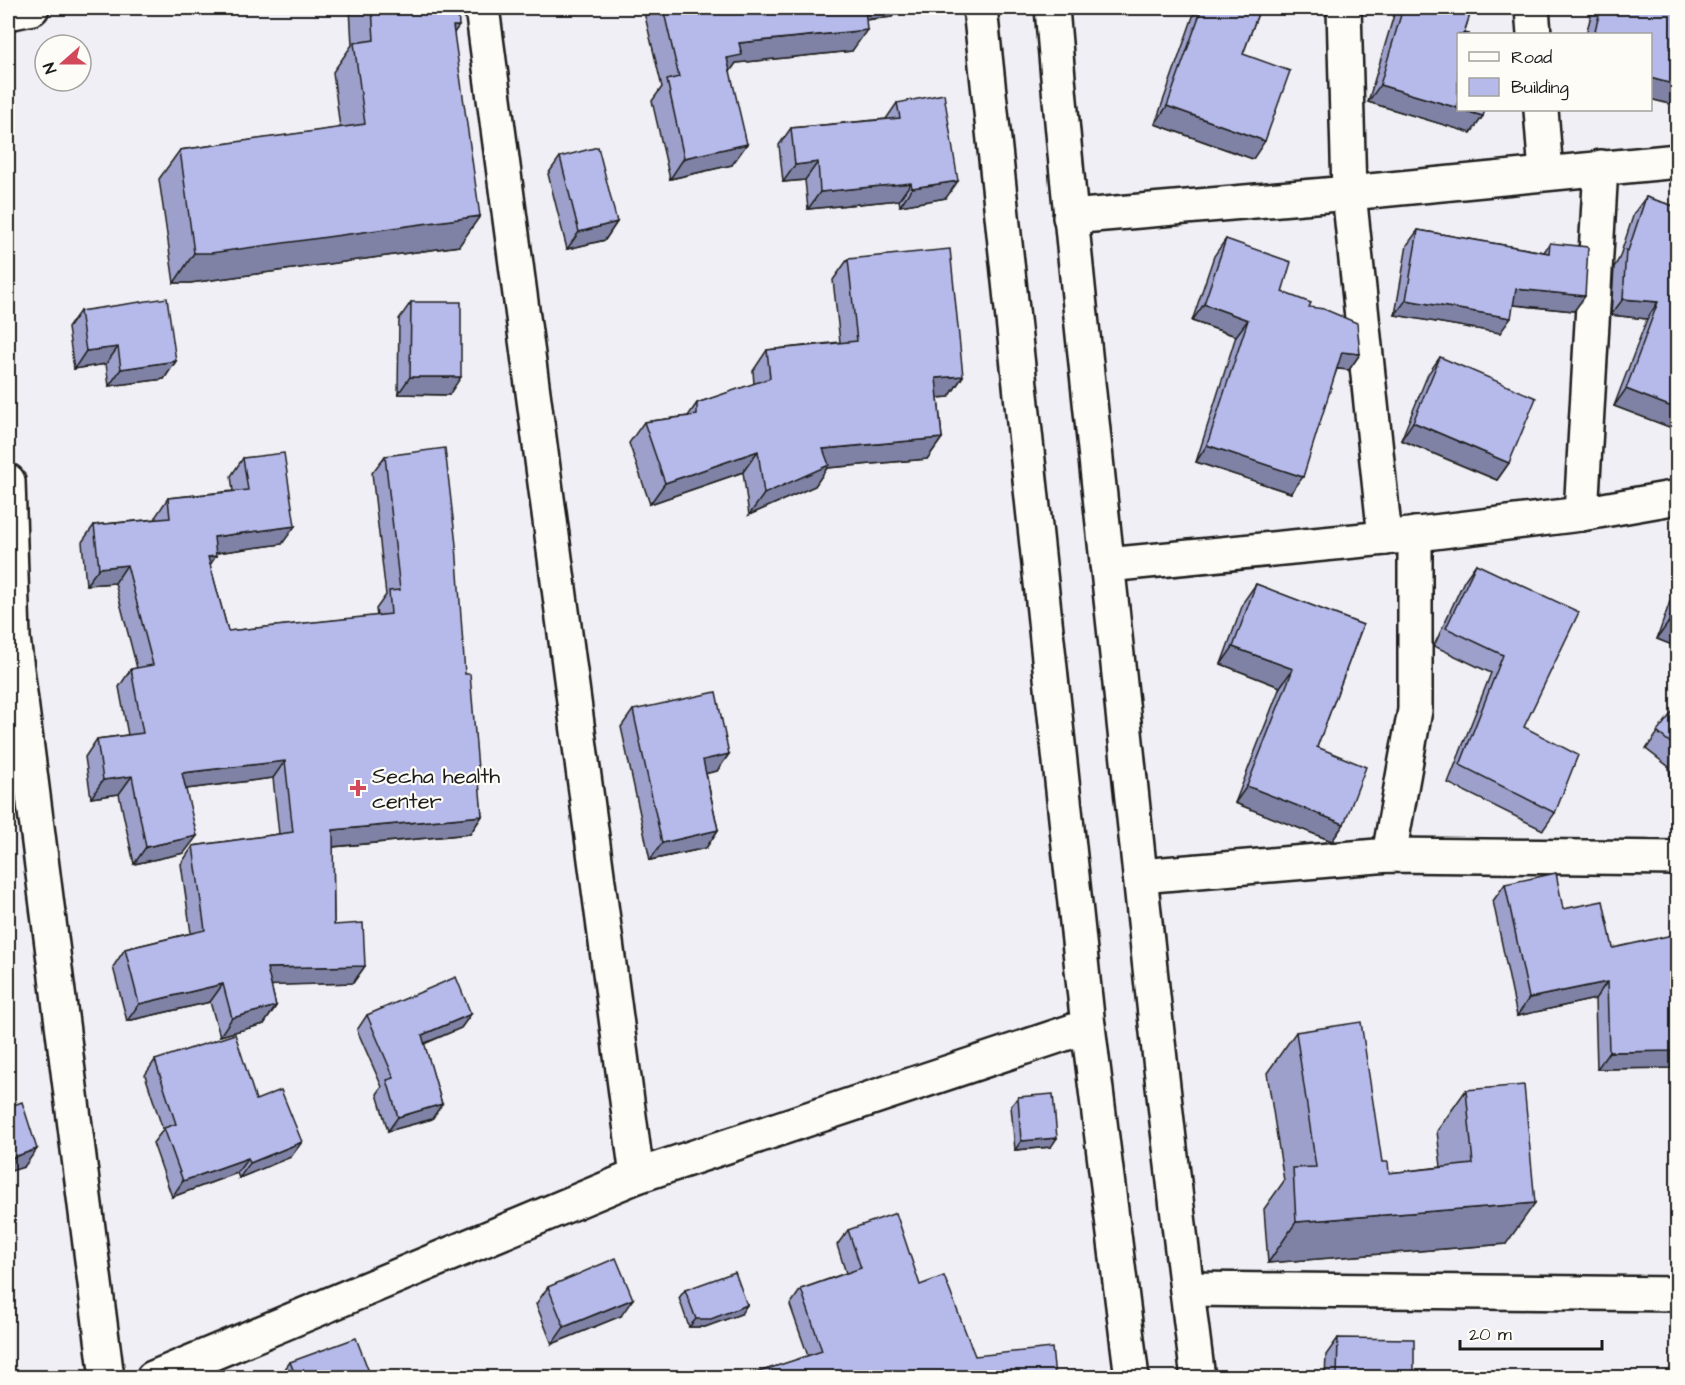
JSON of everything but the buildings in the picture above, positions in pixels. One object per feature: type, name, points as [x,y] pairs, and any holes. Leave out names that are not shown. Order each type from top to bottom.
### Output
[{"type":"street","points":[[8,13],[32,8]]},
{"type":"street","points":[[482,8],[637,1176]]},
{"type":"street","points":[[980,8],[1088,1026],[1132,1377]]},
{"type":"street","points":[[1052,8],[1070,217],[1140,876],[1198,1377]]},
{"type":"street","points":[[1344,8],[1349,193],[1400,536],[1415,710],[1389,855]]},
{"type":"street","points":[[1532,8],[1534,33]]},
{"type":"street","points":[[1540,111],[1546,173]]},
{"type":"street","points":[[1070,217],[1677,161]]},
{"type":"street","points":[[1581,514],[1601,167]]},
{"type":"street","points":[[8,481],[13,638],[107,1377]]},
{"type":"street","points":[[1107,565],[1400,536],[1581,514],[1677,497]]},
{"type":"street","points":[[1140,876],[1389,855],[1677,858]]},
{"type":"street","points":[[153,1377],[637,1176],[1088,1026]]},
{"type":"street","points":[[1187,1289],[1677,1294]]},
{"type":"place","name":"Secha health center","points":[[358,788]]}]
